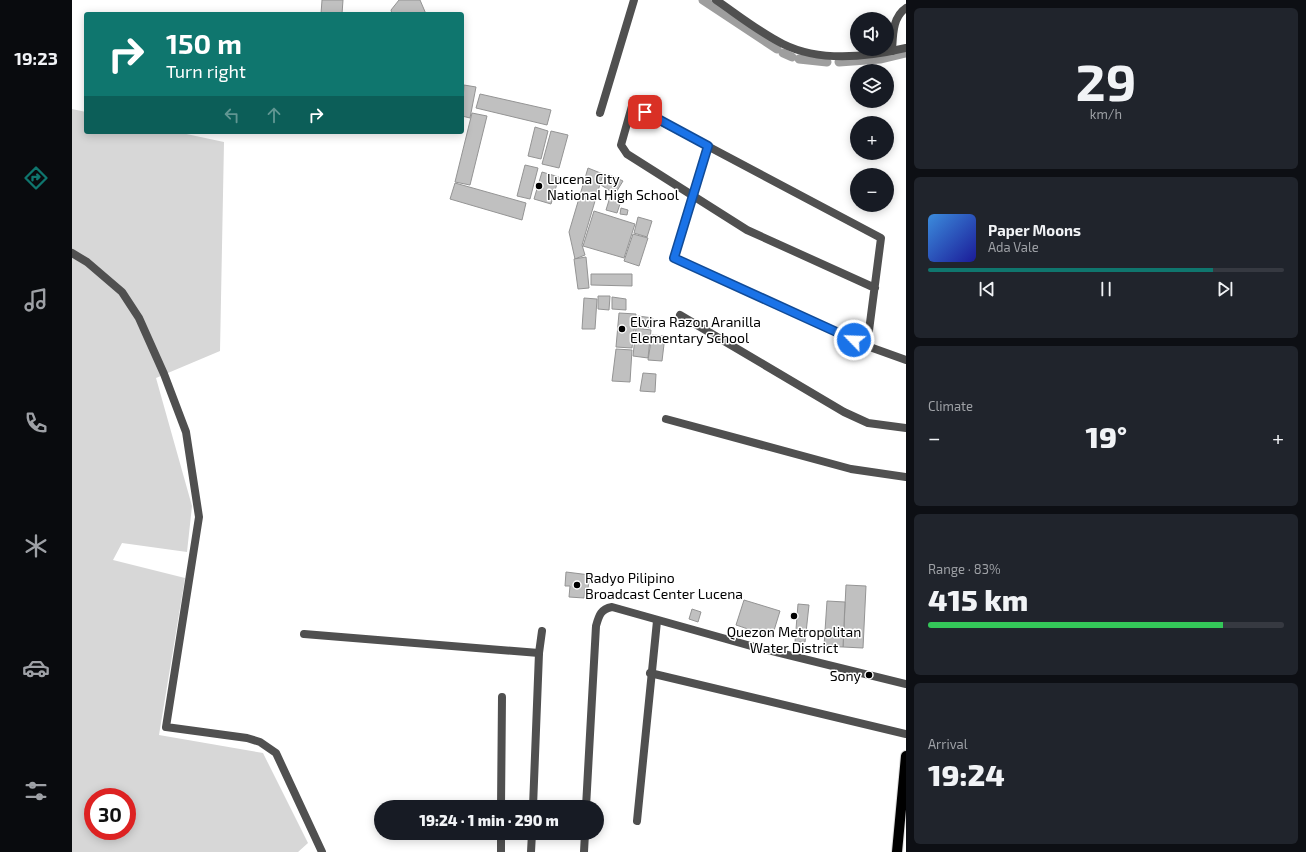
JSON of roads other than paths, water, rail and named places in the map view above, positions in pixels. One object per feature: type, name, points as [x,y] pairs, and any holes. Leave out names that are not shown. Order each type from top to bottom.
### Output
[{"type":"main road","points":[[897,852],[906,756]]},
{"type":"street","points":[[600,112],[634,0]]},
{"type":"street","points":[[716,0],[784,44],[806,52],[850,54]]},
{"type":"street","points":[[894,34],[895,25],[900,13],[906,8]]},
{"type":"street","points":[[894,51],[906,48]]},
{"type":"street","points":[[868,346],[875,288],[881,238],[632,106],[622,144],[627,154],[748,230],[875,288]]},
{"type":"street","points":[[708,146],[674,258],[868,346],[906,360]]},
{"type":"street","points":[[72,253],[87,262],[122,292],[138,318],[161,367],[186,432],[199,517],[166,728],[247,738],[260,742],[276,753],[322,852]]},
{"type":"street","points":[[680,315],[844,412],[868,423],[906,428]]},
{"type":"street","points":[[666,419],[851,469],[906,477]]},
{"type":"street","points":[[586,800],[596,626],[599,615],[605,609],[612,607],[751,646],[906,684]]},
{"type":"street","points":[[637,821],[650,673],[657,620]]},
{"type":"street","points":[[533,800],[539,653],[542,631]]},
{"type":"street","points":[[304,634],[539,653]]},
{"type":"street","points":[[650,673],[906,734]]},
{"type":"street","points":[[501,800],[502,697]]},
{"type":"street","points":[[501,840],[501,852]]},
{"type":"street","points":[[531,852],[532,840]]},
{"type":"street","points":[[584,852],[585,840]]},
{"type":"waterway","points":[[703,0],[777,49]]},
{"type":"waterway","points":[[783,53],[792,57]]},
{"type":"waterway","points":[[839,62],[880,59],[906,53]]},
{"type":"waterway","points":[[799,59],[827,62]]},
{"type":"place","name":"Lucena City National High School","points":[[539,186]]},
{"type":"place","name":"Elvira Razon Aranilla Elementary School","points":[[622,329]]},
{"type":"place","name":"Radyo Pilipino Broadcast Center Lucena","points":[[577,585]]},
{"type":"place","name":"Quezon Metropolitan Water District","points":[[794,616]]},
{"type":"place","name":"Sony","points":[[869,675]]}]
